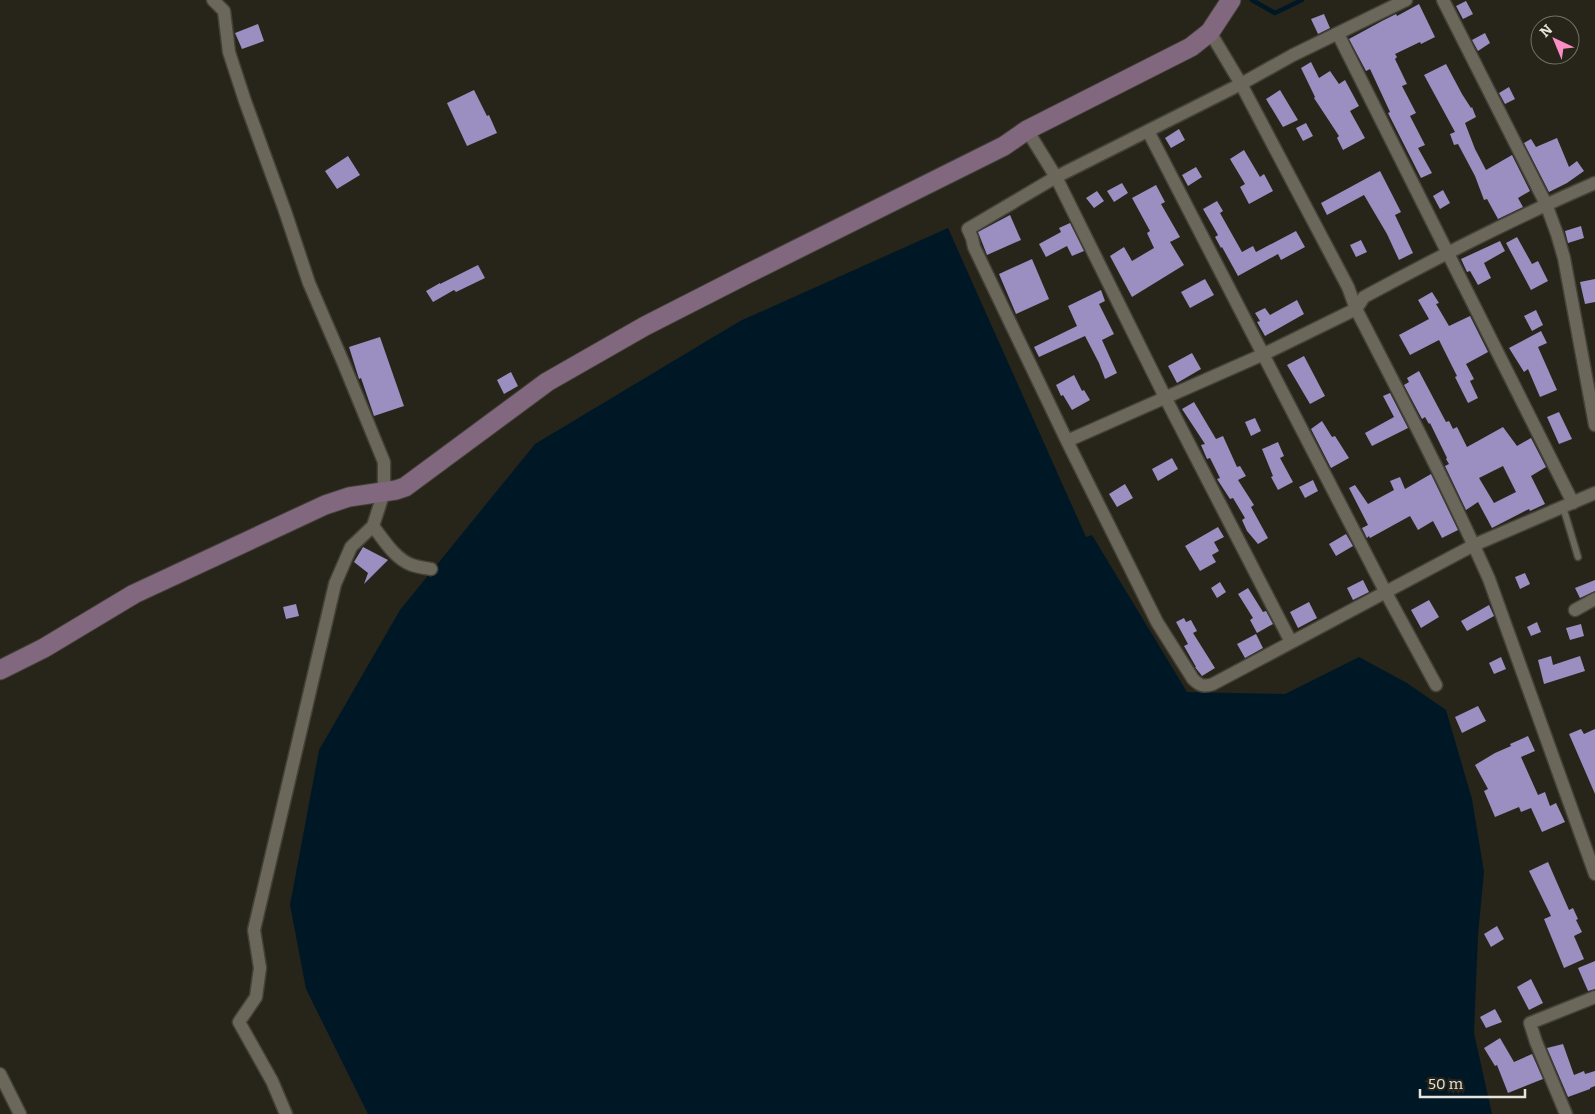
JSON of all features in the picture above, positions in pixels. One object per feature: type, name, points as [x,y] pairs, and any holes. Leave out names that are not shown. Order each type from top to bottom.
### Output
[{"type":"street","points":[[213,0],[224,11],[229,52],[244,101],[309,283],[344,362],[384,462],[384,492],[372,526],[350,547],[335,584],[254,930],[260,968],[256,997],[240,1022],[272,1081],[286,1114]]},
{"type":"street","points":[[1406,0],[1293,55],[1241,84],[1056,177],[968,229],[974,247],[1067,441],[1157,622],[1198,684],[1204,686],[1213,684],[1474,545],[1595,493]]},
{"type":"street","points":[[1443,0],[1546,204],[1557,234],[1564,258],[1595,425]]},
{"type":"street","points":[[0,670],[44,648],[134,594],[325,505],[404,487],[548,382],[645,326],[1004,146],[1027,130],[1191,47],[1210,32],[1227,6]]},
{"type":"street","points":[[1210,32],[1241,84],[1348,287],[1356,309],[1438,469],[1474,545],[1489,579],[1595,874]]},
{"type":"street","points":[[1338,34],[1447,252],[1568,505]]},
{"type":"street","points":[[1027,130],[1056,177],[1165,397],[1291,642]]},
{"type":"street","points":[[1148,131],[1385,592],[1436,685]]},
{"type":"street","points":[[1067,441],[1264,354],[1356,309],[1364,297],[1447,252],[1546,204],[1595,183]]},
{"type":"street","points":[[372,526],[400,558],[410,564],[431,569]]},
{"type":"street","points":[[1575,610],[1595,599]]},
{"type":"street","points":[[1566,1114],[1530,1023],[1595,997]]},
{"type":"street","points":[[0,1074],[20,1114]]},
{"type":"lane","points":[[1568,505],[1578,557]]},
{"type":"water","points":[[948,228],[1086,537],[1092,535],[1187,692],[1285,694],[1359,657],[1407,683],[1446,710],[1472,799],[1484,872],[1478,935],[1474,1033],[1492,1114],[368,1114],[306,989],[290,905],[319,750],[400,610],[535,444],[740,321]]},
{"type":"building","points":[[1466,1],[1473,14],[1463,19],[1456,6]]},
{"type":"building","points":[[1419,4],[1435,37],[1395,54],[1397,57],[1395,59],[1407,84],[1402,86],[1416,113],[1410,116],[1425,145],[1418,148],[1432,173],[1421,178],[1388,113],[1390,112],[1370,69],[1366,71],[1349,39]]},
{"type":"building","points":[[1324,14],[1330,28],[1318,34],[1311,19]]},
{"type":"building","points":[[258,24],[264,41],[242,49],[235,33]]},
{"type":"building","points":[[1485,33],[1490,43],[1478,51],[1472,40]]},
{"type":"building","points":[[1311,62],[1319,78],[1330,71],[1339,84],[1345,80],[1359,106],[1350,111],[1365,138],[1343,150],[1337,138],[1339,136],[1314,98],[1301,68]]},
{"type":"building","points":[[1446,64],[1476,117],[1465,123],[1486,170],[1512,155],[1530,191],[1518,198],[1523,207],[1498,219],[1487,199],[1484,200],[1475,176],[1458,144],[1454,145],[1450,134],[1455,132],[1424,75]]},
{"type":"building","points":[[1509,87],[1515,99],[1505,104],[1499,93]]},
{"type":"building","points":[[474,90],[497,133],[467,146],[447,103]]},
{"type":"building","points":[[1280,90],[1298,120],[1283,127],[1266,99]]},
{"type":"building","points":[[1306,123],[1313,136],[1303,141],[1296,128]]},
{"type":"building","points":[[1179,129],[1185,140],[1171,148],[1165,138]]},
{"type":"building","points":[[1557,138],[1569,167],[1577,161],[1584,171],[1567,183],[1549,192],[1524,143],[1531,139],[1536,147]]},
{"type":"building","points":[[1244,150],[1260,177],[1264,174],[1273,191],[1249,204],[1240,187],[1245,184],[1230,159]]},
{"type":"building","points":[[348,156],[360,175],[337,189],[325,171]]},
{"type":"building","points":[[1196,167],[1202,177],[1188,186],[1182,175]]},
{"type":"building","points":[[1380,171],[1401,212],[1395,215],[1413,253],[1399,260],[1387,234],[1364,195],[1327,215],[1321,203]]},
{"type":"building","points":[[1122,183],[1128,193],[1114,202],[1107,191]]},
{"type":"building","points":[[1156,185],[1165,202],[1161,204],[1180,237],[1170,242],[1184,265],[1132,297],[1110,256],[1124,247],[1132,261],[1154,248],[1147,233],[1150,231],[1132,198]]},
{"type":"building","points":[[1443,190],[1450,203],[1440,209],[1433,196]]},
{"type":"building","points":[[1097,191],[1104,201],[1094,208],[1086,198]]},
{"type":"building","points":[[1217,201],[1223,211],[1220,213],[1242,252],[1253,246],[1256,252],[1296,231],[1305,247],[1281,260],[1278,254],[1238,276],[1215,237],[1218,235],[1203,209]]},
{"type":"building","points":[[1010,215],[1021,240],[987,255],[978,232]]},
{"type":"building","points":[[1070,223],[1084,251],[1072,256],[1067,246],[1046,257],[1039,244],[1061,232],[1059,228]]},
{"type":"building","points":[[1581,226],[1584,238],[1568,243],[1565,231]]},
{"type":"building","points":[[1517,237],[1532,264],[1538,261],[1548,281],[1531,290],[1506,243]]},
{"type":"building","points":[[1361,240],[1367,252],[1356,257],[1350,245]]},
{"type":"building","points":[[1500,241],[1505,251],[1484,263],[1491,278],[1478,285],[1470,271],[1467,272],[1461,259]]},
{"type":"building","points":[[1032,259],[1049,299],[1016,314],[999,274]]},
{"type":"building","points":[[478,265],[485,278],[456,292],[454,290],[433,302],[426,291]]},
{"type":"building","points":[[1205,279],[1214,295],[1190,308],[1181,292]]},
{"type":"building","points":[[1595,279],[1595,302],[1585,304],[1580,282]]},
{"type":"building","points":[[1101,290],[1105,301],[1099,304],[1114,334],[1102,340],[1117,373],[1105,379],[1085,336],[1039,357],[1034,347],[1077,326],[1068,306]]},
{"type":"building","points":[[1432,292],[1439,303],[1436,304],[1449,326],[1470,316],[1488,352],[1466,364],[1474,379],[1470,381],[1478,398],[1468,403],[1439,340],[1410,355],[1399,335],[1429,319],[1418,300]]},
{"type":"building","points":[[1297,300],[1304,314],[1265,336],[1257,322],[1260,321],[1255,313],[1265,308],[1270,315]]},
{"type":"building","points":[[1536,310],[1543,325],[1532,331],[1524,316]]},
{"type":"building","points":[[1541,331],[1547,343],[1538,347],[1557,390],[1540,397],[1528,369],[1524,372],[1509,348]]},
{"type":"building","points":[[380,337],[404,406],[374,416],[349,347]]},
{"type":"building","points":[[1192,353],[1201,369],[1177,383],[1168,366]]},
{"type":"building","points":[[1304,356],[1325,396],[1310,404],[1287,365]]},
{"type":"building","points":[[1419,371],[1446,422],[1449,421],[1453,429],[1457,427],[1467,447],[1503,427],[1517,446],[1531,438],[1546,467],[1531,476],[1545,504],[1530,511],[1529,509],[1492,528],[1478,502],[1466,510],[1445,466],[1449,464],[1447,458],[1430,423],[1425,417],[1422,419],[1404,385],[1409,382],[1407,378]],"holes":[[[1503,466],[1516,492],[1494,503],[1479,478]]]},
{"type":"building","points":[[511,372],[518,386],[504,394],[497,380]]},
{"type":"building","points":[[1074,375],[1082,391],[1084,390],[1090,400],[1072,410],[1063,395],[1061,396],[1056,385]]},
{"type":"building","points":[[1390,393],[1408,428],[1372,446],[1365,433],[1394,417],[1383,396]]},
{"type":"building","points":[[1194,402],[1216,439],[1223,436],[1237,467],[1240,466],[1246,476],[1238,480],[1254,505],[1251,507],[1268,538],[1258,544],[1247,531],[1242,520],[1245,518],[1233,498],[1230,499],[1217,479],[1220,478],[1210,458],[1207,459],[1201,445],[1205,444],[1182,409]]},
{"type":"building","points":[[1559,412],[1572,439],[1559,444],[1547,417]]},
{"type":"building","points":[[1255,418],[1261,431],[1251,436],[1245,422]]},
{"type":"building","points":[[1322,421],[1332,437],[1335,436],[1349,458],[1331,468],[1311,429]]},
{"type":"building","points":[[1278,442],[1284,456],[1280,458],[1293,482],[1278,490],[1271,477],[1273,476],[1262,449]]},
{"type":"building","points":[[1172,458],[1178,469],[1158,481],[1152,469]]},
{"type":"building","points":[[1431,474],[1458,530],[1442,538],[1433,521],[1418,530],[1410,516],[1367,538],[1362,528],[1368,525],[1349,488],[1355,485],[1368,504],[1394,490],[1390,481],[1400,477],[1405,489]]},
{"type":"building","points":[[1313,480],[1318,491],[1305,498],[1299,487]]},
{"type":"building","points":[[1125,484],[1133,498],[1117,507],[1109,494]]},
{"type":"building","points":[[1218,527],[1224,537],[1214,542],[1219,551],[1212,555],[1216,562],[1200,571],[1185,546]]},
{"type":"building","points":[[1346,534],[1353,546],[1336,556],[1329,544]]},
{"type":"building","points":[[363,547],[388,560],[364,584],[368,573],[354,562]]},
{"type":"building","points":[[1525,573],[1530,584],[1520,589],[1515,577]]},
{"type":"building","points":[[1363,580],[1369,592],[1353,600],[1347,588]]},
{"type":"building","points":[[1595,580],[1595,591],[1580,598],[1575,588]]},
{"type":"building","points":[[1220,582],[1226,592],[1217,598],[1211,588]]},
{"type":"building","points":[[1248,588],[1263,612],[1266,611],[1273,624],[1257,633],[1250,620],[1253,618],[1238,594]]},
{"type":"building","points":[[1429,600],[1439,617],[1421,628],[1411,610]]},
{"type":"building","points":[[1309,602],[1317,618],[1298,628],[1290,612]]},
{"type":"building","points":[[296,604],[299,616],[286,619],[283,607]]},
{"type":"building","points":[[1489,605],[1494,616],[1467,631],[1461,621]]},
{"type":"building","points":[[1184,618],[1186,622],[1191,620],[1197,631],[1193,633],[1215,668],[1202,676],[1184,646],[1188,644],[1176,622]]},
{"type":"building","points":[[1537,622],[1541,632],[1531,636],[1527,627]]},
{"type":"building","points":[[1581,624],[1584,636],[1570,640],[1566,628]]},
{"type":"building","points":[[1256,634],[1263,648],[1245,658],[1237,644]]},
{"type":"building","points":[[1551,656],[1553,665],[1580,656],[1585,671],[1544,684],[1538,660]]},
{"type":"building","points":[[1501,657],[1506,669],[1494,674],[1489,663]]},
{"type":"building","points":[[1478,706],[1486,721],[1462,733],[1455,717]]},
{"type":"building","points":[[1581,729],[1584,734],[1595,729],[1595,794],[1569,734]]},
{"type":"building","points":[[1528,736],[1535,751],[1521,757],[1538,795],[1545,792],[1550,806],[1556,803],[1565,822],[1542,832],[1531,808],[1521,812],[1519,807],[1495,817],[1484,791],[1488,789],[1475,765],[1511,746],[1510,744]]},
{"type":"building","points":[[1548,862],[1569,910],[1573,908],[1582,932],[1574,936],[1584,959],[1564,968],[1544,919],[1551,916],[1529,871]]},
{"type":"building","points":[[1497,926],[1504,939],[1491,947],[1484,934]]},
{"type":"building","points":[[1595,961],[1595,989],[1588,991],[1578,968]]},
{"type":"building","points":[[1531,979],[1543,1003],[1529,1010],[1517,987]]},
{"type":"building","points":[[1495,1009],[1502,1022],[1486,1028],[1480,1017]]},
{"type":"building","points":[[1500,1038],[1514,1062],[1532,1054],[1543,1079],[1508,1093],[1497,1065],[1495,1066],[1484,1048]]},
{"type":"building","points":[[1563,1044],[1574,1075],[1584,1071],[1585,1074],[1595,1071],[1595,1086],[1568,1097],[1547,1048]]},
{"type":"waterway","points":[[1252,0],[1275,13],[1302,0]]}]
